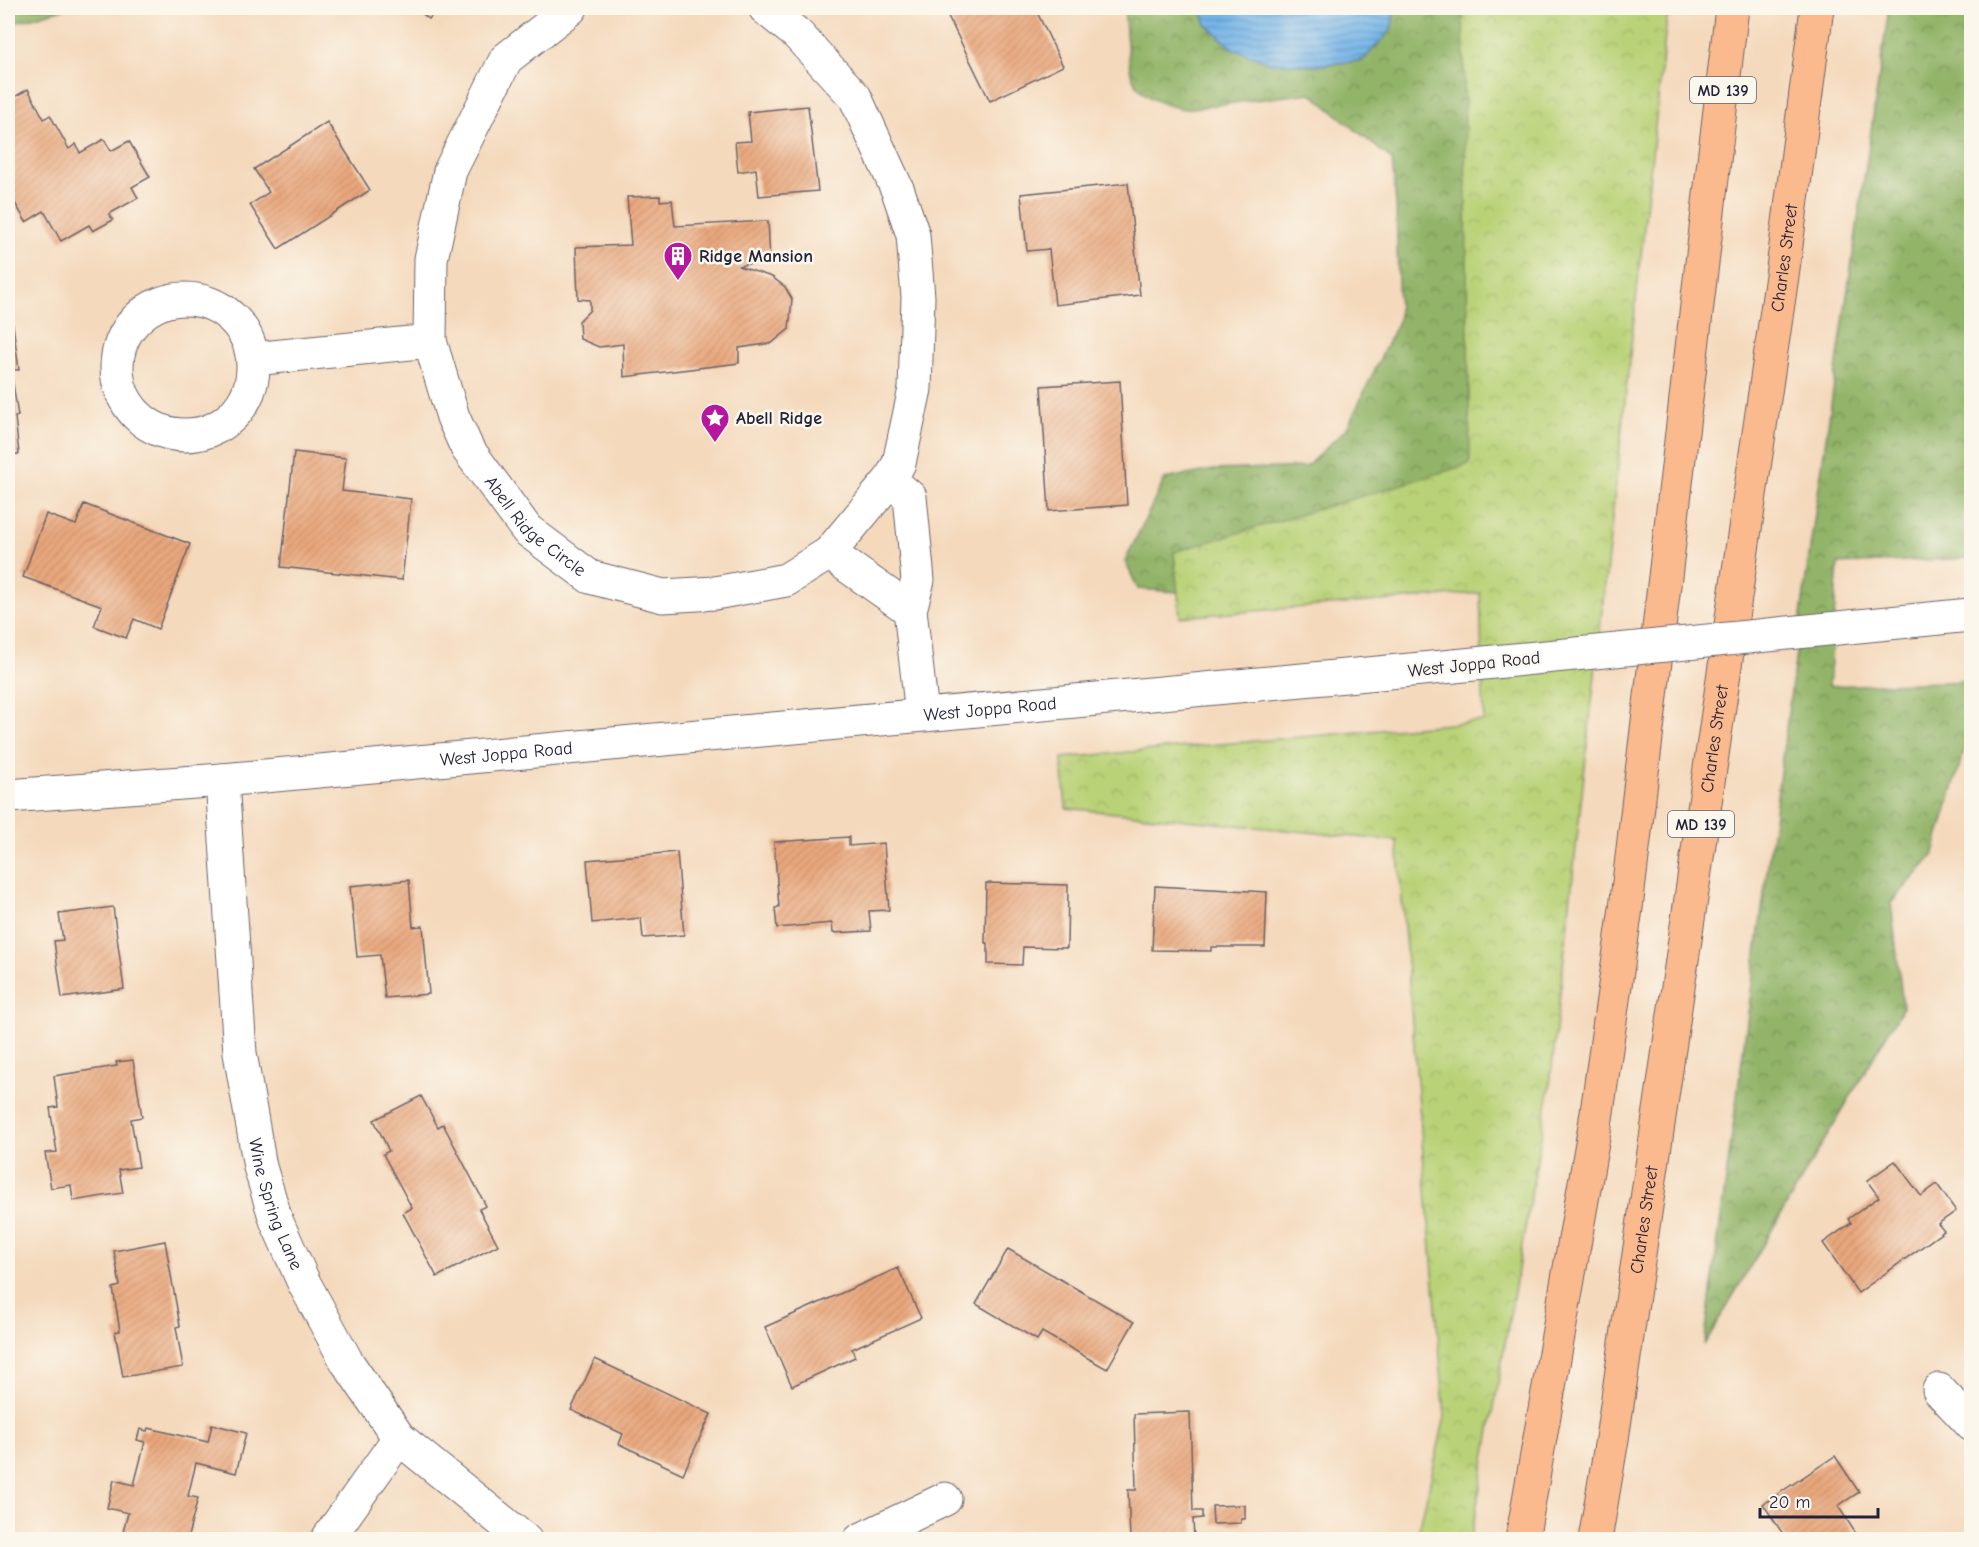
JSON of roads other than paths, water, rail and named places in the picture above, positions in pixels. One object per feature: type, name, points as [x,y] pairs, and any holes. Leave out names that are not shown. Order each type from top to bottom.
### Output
[{"type":"main road","name":"MD 139","points":[[1522,1539],[1595,1126],[1624,919],[1732,8]]},
{"type":"main road","name":"Charles Street","points":[[1594,1539],[1614,1428],[1782,276],[1817,8]]},
{"type":"street","name":"Abell Ridge Circle","points":[[571,8],[507,59],[450,171],[432,258],[430,341],[453,417],[467,448],[527,530],[590,577],[663,596],[715,593],[786,580],[829,553],[890,480],[899,463],[915,389],[918,297],[913,235],[898,191],[855,97],[796,34],[765,8]]},
{"type":"street","points":[[194,299],[216,306],[225,312],[234,319],[247,337],[253,359],[252,382],[244,403],[229,420],[209,432],[186,436],[164,433],[143,423],[127,406],[118,386],[116,363],[121,341],[133,322],[151,308],[172,300],[194,299]]},
{"type":"street","points":[[253,359],[430,341]]},
{"type":"street","points":[[890,480],[910,496],[918,580],[910,609],[922,714]]},
{"type":"street","points":[[829,553],[910,609]]},
{"type":"street","name":"West Joppa Road","points":[[8,796],[222,780],[1454,666],[1971,615]]},
{"type":"street","name":"Wine Spring Lane","points":[[222,780],[240,1053],[260,1167],[276,1220],[304,1283],[347,1362],[399,1438],[525,1539]]},
{"type":"street","points":[[1939,1390],[1971,1425]]},
{"type":"street","points":[[327,1539],[399,1438]]},
{"type":"street","points":[[860,1539],[945,1499]]},
{"type":"water","points":[[1201,8],[1395,8],[1391,30],[1363,60],[1314,66],[1269,62],[1233,49],[1206,24]]},
{"type":"place","name":"Ridge Mansion","points":[[678,282]]},
{"type":"place","name":"Abell Ridge","points":[[715,444]]}]
